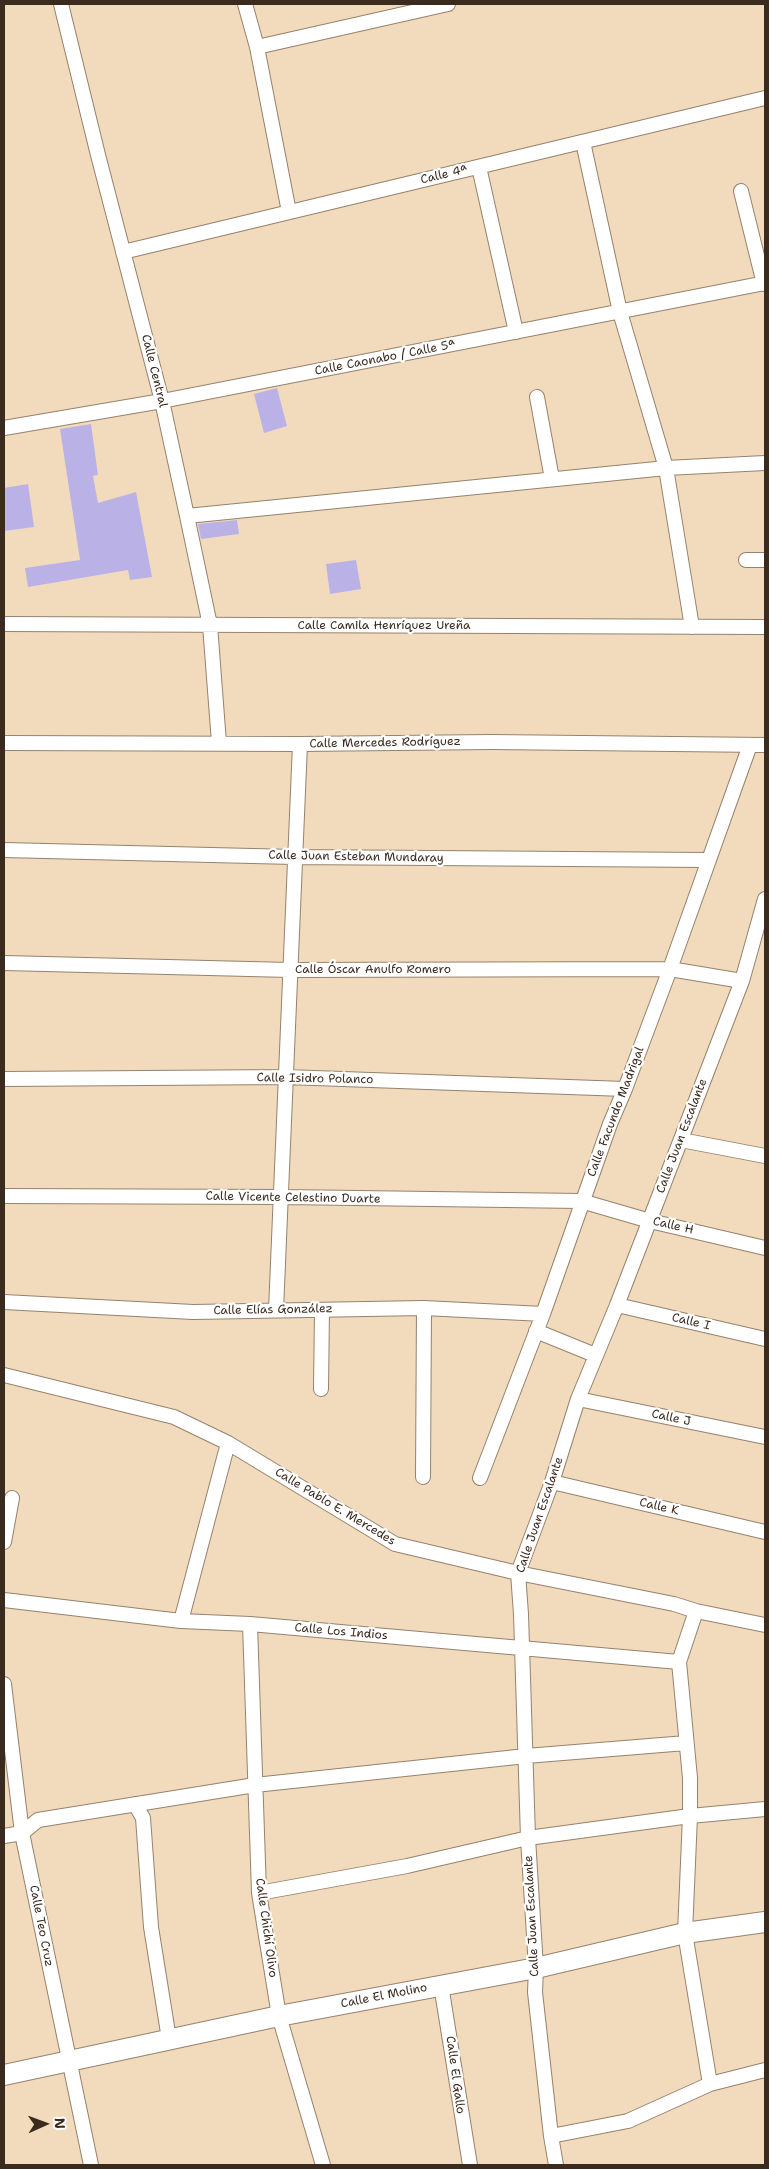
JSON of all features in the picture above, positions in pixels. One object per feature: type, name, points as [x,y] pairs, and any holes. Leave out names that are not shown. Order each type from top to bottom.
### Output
[{"type":"street","name":"Calle Central","points":[[61,4],[162,401],[187,516],[210,626],[219,743]]},
{"type":"street","points":[[245,4],[257,47],[289,212]]},
{"type":"street","points":[[257,47],[448,4]]},
{"type":"street","name":"Calle 4ª","points":[[123,252],[765,98]]},
{"type":"street","points":[[583,142],[620,312],[666,468],[692,627]]},
{"type":"street","points":[[479,167],[516,332]]},
{"type":"street","points":[[741,191],[765,284]]},
{"type":"street","name":"Calle Caonabo / Calle 5ª","points":[[4,428],[162,401],[765,284]]},
{"type":"street","points":[[536,397],[552,479]]},
{"type":"street","points":[[187,516],[666,468],[765,463]]},
{"type":"street","points":[[746,560],[765,560]]},
{"type":"street","name":"Calle Camila Henríquez Ureña","points":[[4,624],[765,627]]},
{"type":"street","name":"Calle Mercedes Rodríguez","points":[[4,743],[300,744],[491,742],[765,745]]},
{"type":"street","points":[[276,1310],[300,744]]},
{"type":"street","name":"Calle Facundo Madrigal","points":[[480,1478],[543,1314],[581,1202],[670,969],[750,745]]},
{"type":"street","name":"Calle Juan Esteban Mundaray","points":[[4,850],[294,857],[708,860]]},
{"type":"street","name":"Calle Juan Escalante","points":[[556,2165],[535,1992],[536,1968],[528,1838],[518,1573],[552,1482],[578,1399],[650,1221],[742,981],[765,899]]},
{"type":"street","name":"Calle Óscar Anulfo Romero","points":[[4,963],[290,970],[670,969],[742,981]]},
{"type":"street","name":"Calle Isidro Polanco","points":[[4,1079],[286,1077],[625,1089]]},
{"type":"street","points":[[681,1140],[765,1156]]},
{"type":"street","name":"Calle Vicente Celestino Duarte","points":[[4,1196],[282,1197],[581,1202]]},
{"type":"street","name":"Calle H","points":[[581,1202],[650,1221],[765,1248]]},
{"type":"street","name":"Calle Elías González","points":[[4,1302],[193,1312],[424,1308],[543,1314]]},
{"type":"street","name":"Calle I","points":[[617,1305],[765,1339]]},
{"type":"street","points":[[424,1308],[424,1477]]},
{"type":"street","points":[[321,1389],[322,1310]]},
{"type":"street","points":[[536,1331],[595,1355]]},
{"type":"street","name":"Calle Pablo E. Mercedes","points":[[4,1375],[174,1417],[228,1443],[395,1544],[518,1573],[674,1604],[696,1611],[765,1625]]},
{"type":"street","name":"Calle J","points":[[578,1399],[765,1437]]},
{"type":"street","points":[[181,1621],[228,1443]]},
{"type":"street","name":"Calle K","points":[[552,1482],[765,1532]]},
{"type":"street","points":[[4,1542],[12,1498]]},
{"type":"street","name":"Calle Los Indios","points":[[4,1600],[181,1621],[250,1624],[679,1662]]},
{"type":"street","points":[[696,1611],[679,1662],[690,1816],[685,1933],[710,2084]]},
{"type":"street","name":"Calle Chichí Olivo","points":[[250,1624],[259,1893],[280,2016],[323,2165]]},
{"type":"street","name":"Calle Teo Cruz","points":[[4,1684],[22,1833],[91,2165]]},
{"type":"street","points":[[4,1836],[22,1833],[38,1820],[255,1785],[526,1756],[686,1743]]},
{"type":"street","points":[[135,1804],[142,1818],[151,1927],[169,2039]]},
{"type":"street","points":[[259,1893],[407,1866],[528,1838],[690,1816],[765,1809]]},
{"type":"street","name":"Calle El Molino","points":[[4,2075],[280,2016],[536,1968],[685,1933],[765,1922]]},
{"type":"street","name":"Calle El Gallo","points":[[442,1985],[470,2165]]},
{"type":"street","points":[[551,2136],[628,2120],[710,2084],[765,2070]]},
{"type":"building","points":[[277,388],[287,426],[264,433],[254,394]]},
{"type":"building","points":[[91,424],[98,475],[93,476],[98,503],[136,492],[152,577],[130,580],[128,570],[28,587],[25,568],[80,560],[60,429]]},
{"type":"building","points":[[28,484],[34,527],[4,531],[4,488]]},
{"type":"building","points":[[237,520],[239,534],[201,539],[198,524]]},
{"type":"building","points":[[356,560],[361,589],[330,594],[326,564]]}]
